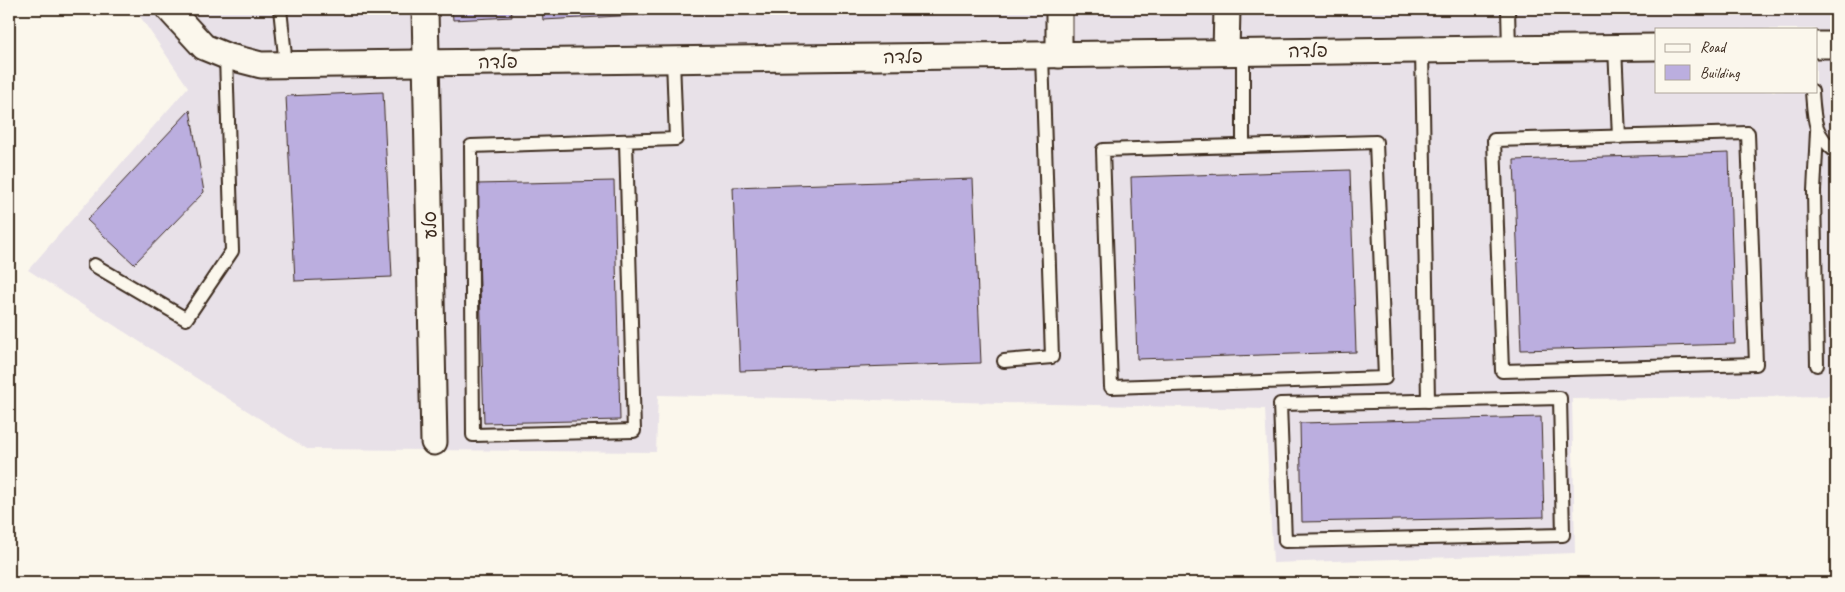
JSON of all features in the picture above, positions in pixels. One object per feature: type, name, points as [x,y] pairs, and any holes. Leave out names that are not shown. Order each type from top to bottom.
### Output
[{"type":"street","name":"פלדה","points":[[169,9],[204,47],[226,56],[261,65],[1655,47]]},
{"type":"street","name":"סלע","points":[[426,9],[434,442]]},
{"type":"street","points":[[1050,55],[1059,9]]},
{"type":"street","points":[[1226,9],[1235,52]]},
{"type":"street","points":[[1818,45],[1836,45]]},
{"type":"lane","points":[[280,9],[286,64]]},
{"type":"lane","points":[[1508,9],[1509,49]]},
{"type":"lane","points":[[1615,47],[1619,137]]},
{"type":"lane","points":[[1422,50],[1428,401]]},
{"type":"lane","points":[[1235,52],[1243,146]]},
{"type":"lane","points":[[1004,361],[1052,357],[1050,55]]},
{"type":"lane","points":[[94,265],[186,319],[232,252],[226,56]]},
{"type":"lane","points":[[626,141],[634,431],[473,435],[471,146],[676,139],[673,60]]},
{"type":"lane","points":[[1812,92],[1817,131],[1814,183],[1817,365]]},
{"type":"lane","points":[[1817,131],[1836,152]]},
{"type":"lane","points":[[1748,132],[1756,364],[1502,371],[1494,140],[1619,137],[1748,132]]},
{"type":"lane","points":[[1376,142],[1384,378],[1111,387],[1102,150],[1243,146],[1376,142]]},
{"type":"lane","points":[[1560,398],[1564,535],[1284,541],[1280,404],[1428,401],[1560,398]]},
{"type":"shaded area","points":[[135,9],[1836,9],[1836,502],[1832,396],[1572,399],[1575,553],[1273,563],[1265,409],[658,395],[656,452],[307,449],[28,270],[188,87]]},
{"type":"building","points":[[452,9],[511,9],[512,17],[453,20]]},
{"type":"building","points":[[542,9],[696,9],[696,12],[543,20]]},
{"type":"building","points":[[714,9],[783,9],[714,12]]},
{"type":"building","points":[[946,9],[1021,9],[946,11]]},
{"type":"building","points":[[383,92],[392,277],[295,281],[286,96]]},
{"type":"building","points":[[190,110],[204,192],[134,264],[87,220]]},
{"type":"building","points":[[1729,153],[1735,344],[1521,350],[1514,160]]},
{"type":"building","points":[[1350,170],[1356,352],[1137,359],[1131,177]]},
{"type":"building","points":[[973,179],[981,363],[740,371],[733,187]]},
{"type":"building","points":[[614,181],[620,420],[484,423],[477,184]]},
{"type":"building","points":[[1541,417],[1544,517],[1302,522],[1300,423]]}]
